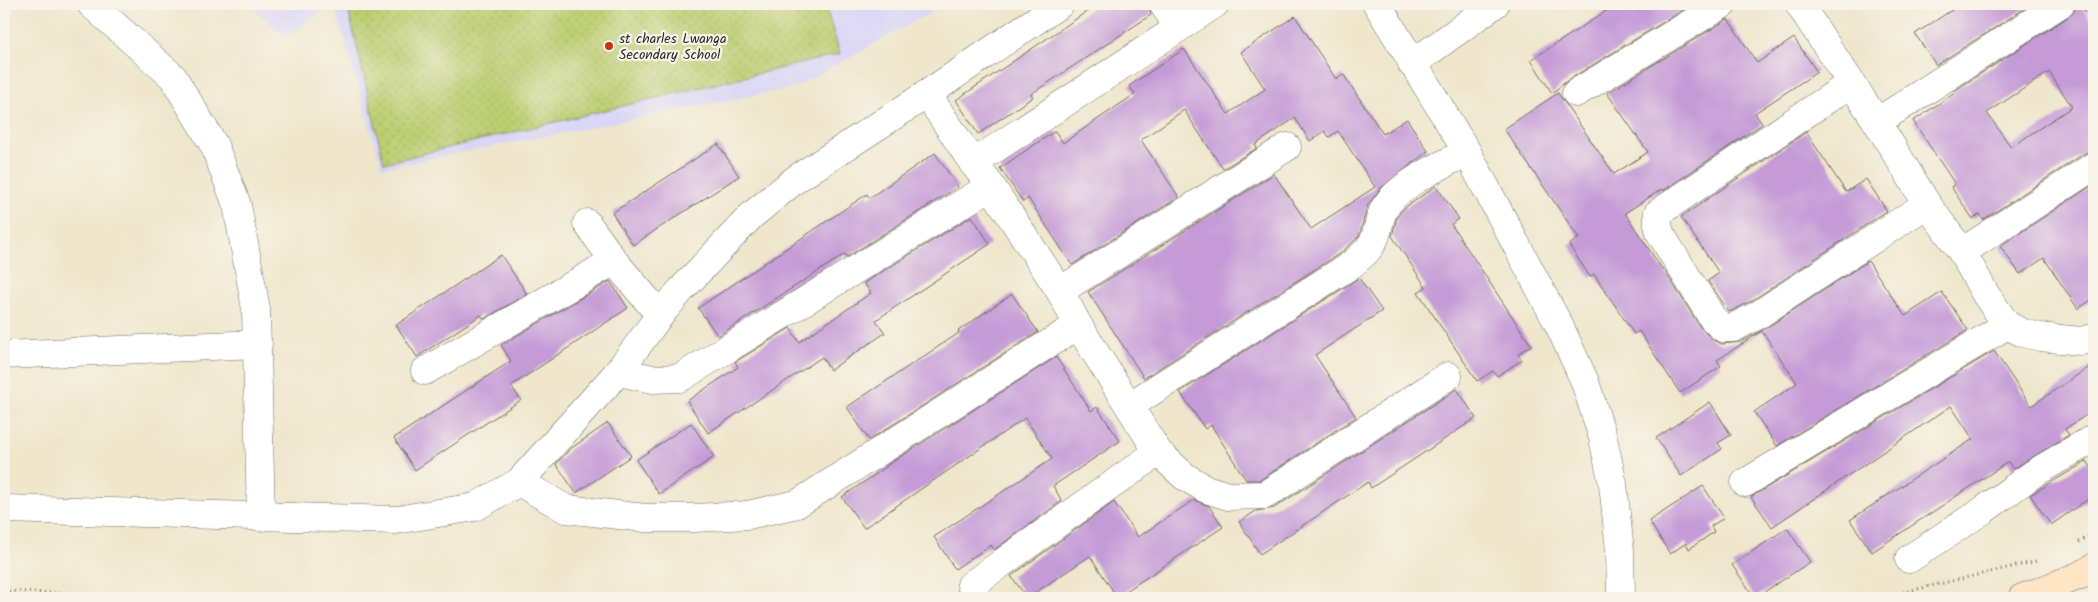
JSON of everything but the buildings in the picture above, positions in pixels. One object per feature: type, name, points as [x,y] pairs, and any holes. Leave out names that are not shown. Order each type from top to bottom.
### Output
[{"type":"main road","points":[[2022,598],[2081,575],[2094,567]]},
{"type":"street","points":[[92,4],[173,78],[214,145],[237,205],[256,309],[261,517]]},
{"type":"street","points":[[4,509],[396,520],[475,507],[519,482],[618,372],[660,315],[713,254],[752,216],[796,179],[927,94],[1060,4]]},
{"type":"street","points":[[1163,4],[1178,28]]},
{"type":"street","points":[[973,163],[1215,4]]},
{"type":"street","points":[[1377,4],[1412,64],[1468,152],[1560,325],[1585,382],[1602,438],[1613,484],[1620,551],[1622,598]]},
{"type":"street","points":[[1412,64],[1495,4]]},
{"type":"street","points":[[1576,93],[1723,4]]},
{"type":"street","points":[[1798,4],[1877,122],[1927,204],[1962,252],[1986,295],[2007,325],[2023,333],[2040,337],[2081,341],[2094,338]]},
{"type":"street","points":[[1877,122],[2060,4]]},
{"type":"street","points":[[1850,84],[1658,213],[1658,224],[1663,238],[1703,305],[1713,319],[1723,328],[1733,328],[1758,315],[1927,204]]},
{"type":"street","points":[[927,94],[973,163],[991,186],[1060,291],[1078,324],[1158,452],[1184,476],[1206,489],[1228,496],[1265,495],[1448,376]]},
{"type":"street","points":[[1060,291],[1287,147]]},
{"type":"street","points":[[1129,406],[1351,265],[1366,252],[1374,239],[1378,222],[1386,206],[1396,196],[1419,178],[1468,152]]},
{"type":"street","points":[[1962,252],[2094,166]]},
{"type":"street","points":[[618,372],[653,379],[680,378],[991,186]]},
{"type":"street","points":[[587,224],[614,261],[660,315]]},
{"type":"street","points":[[425,371],[614,261]]},
{"type":"street","points":[[519,482],[566,509],[645,518],[748,515],[797,504],[1078,324]]},
{"type":"street","points":[[1745,483],[2007,325]]},
{"type":"street","points":[[4,355],[258,344]]},
{"type":"street","points":[[1909,559],[1985,509],[2033,474],[2094,438]]},
{"type":"street","points":[[971,585],[1158,452]]},
{"type":"path","points":[[2078,542],[2094,533]]},
{"type":"path","points":[[1879,598],[2044,559]]},
{"type":"path","points":[[4,591],[172,598]]},
{"type":"shaded area","points":[[248,4],[322,4],[324,10],[286,37]]},
{"type":"shaded area","name":"st charles Lwanga Secondary School","points":[[334,4],[946,4],[796,87],[382,168]]},
{"type":"green space","name":"st charles Lwanga Secondary School","points":[[347,4],[825,4],[840,54],[384,163]]},
{"type":"place","name":"st charles Lwanga Secondary School","points":[[609,46]]}]
